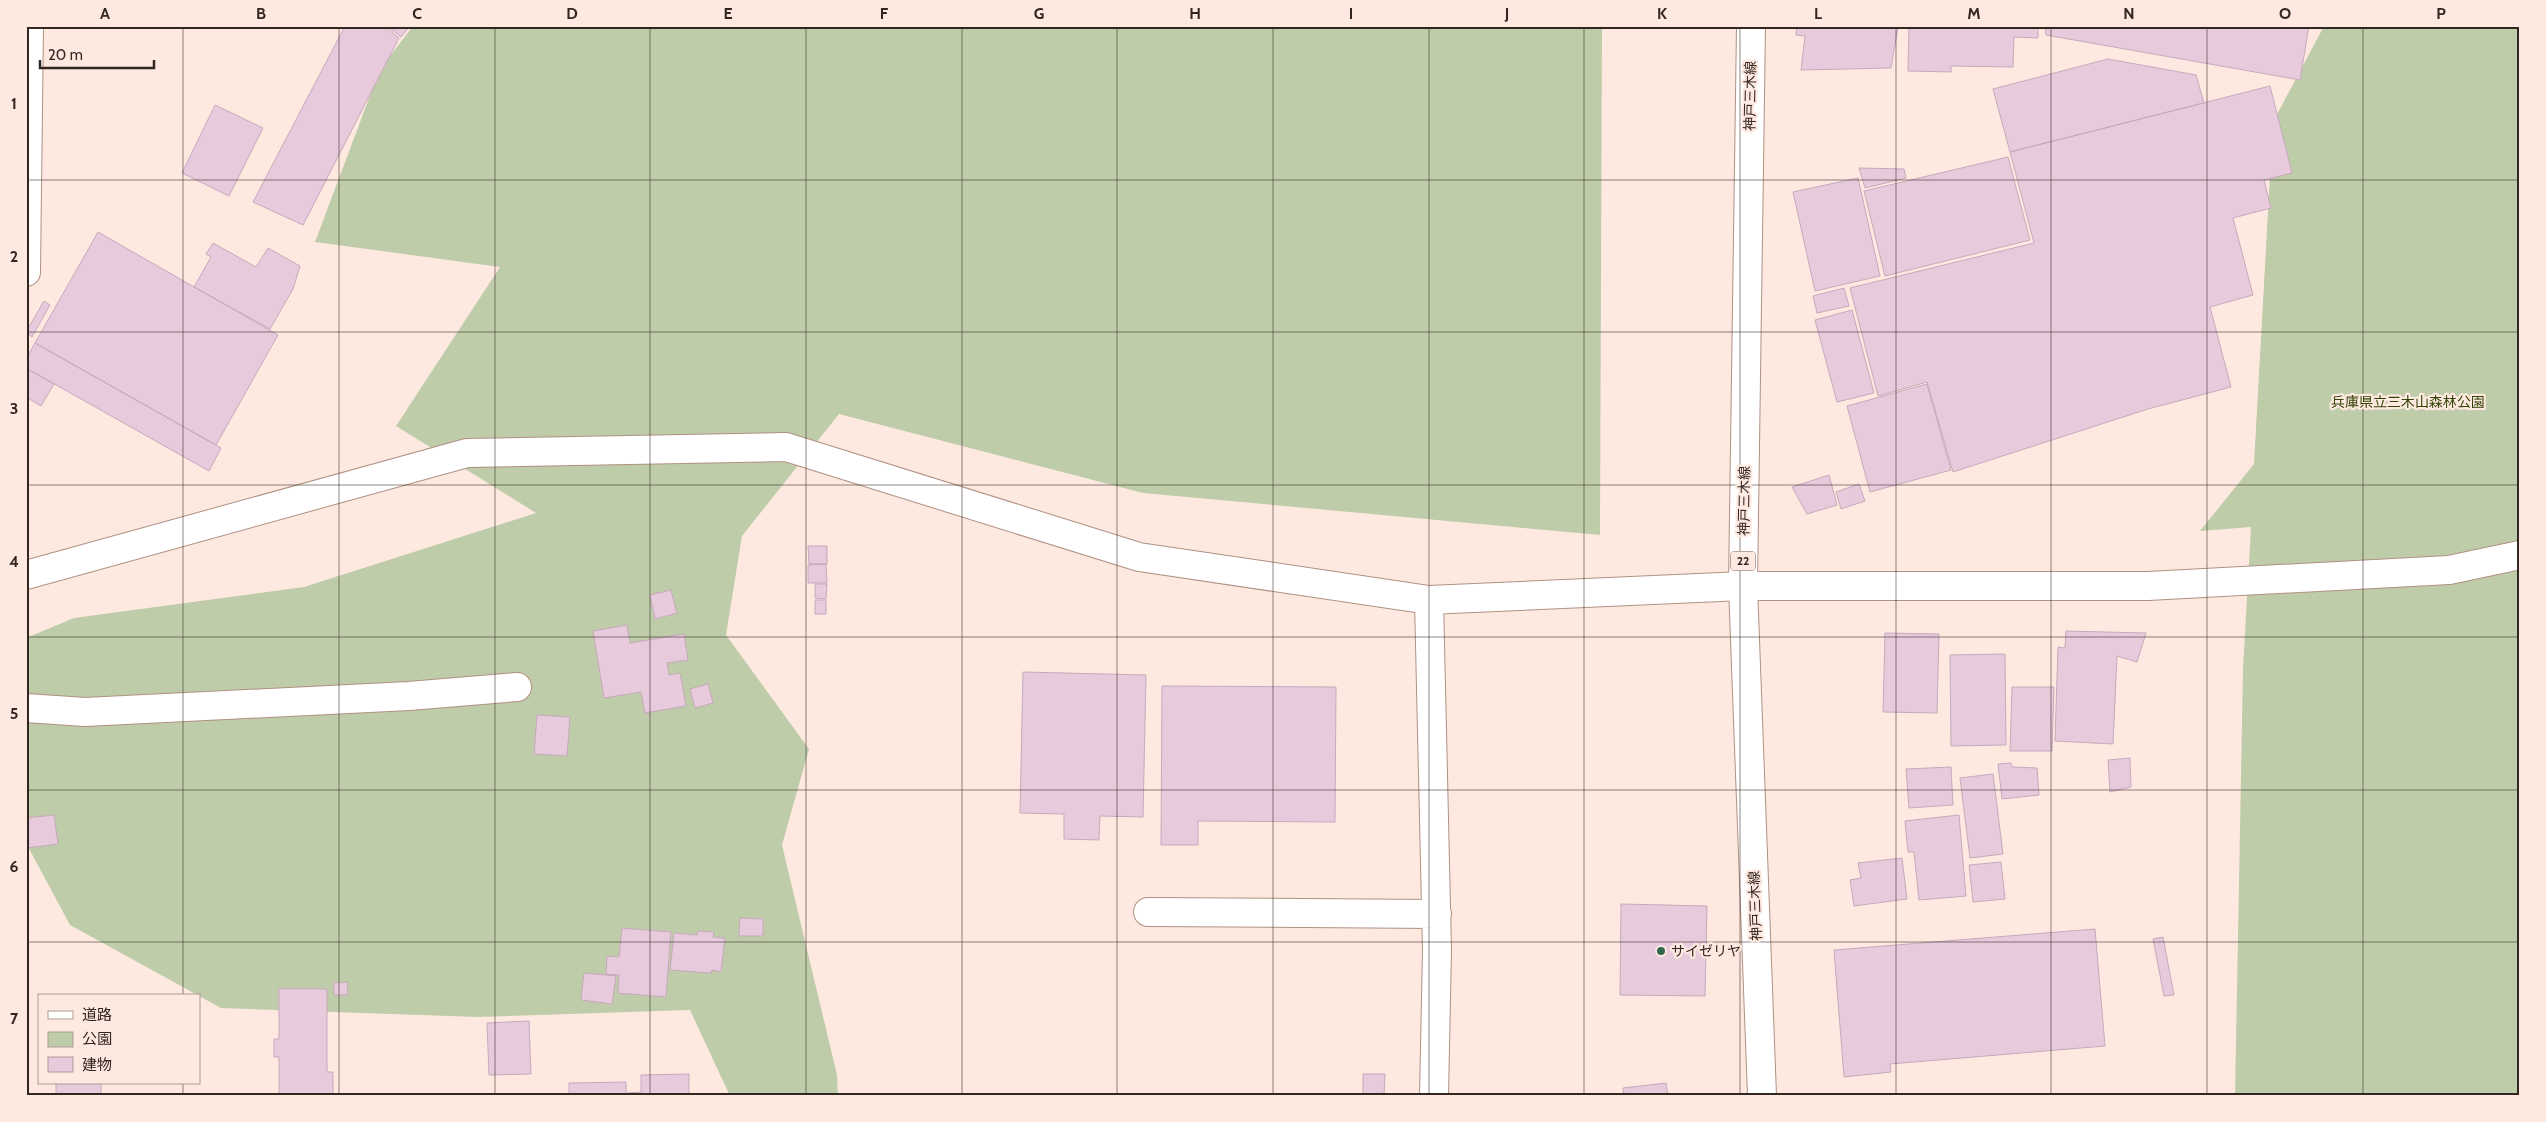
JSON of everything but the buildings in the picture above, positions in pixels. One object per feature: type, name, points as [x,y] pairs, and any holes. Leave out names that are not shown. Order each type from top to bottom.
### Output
[{"type":"street","points":[[26,272],[29,26]]},
{"type":"street","name":"神戸三木線","points":[[1751,26],[1743,586],[1762,1096]]},
{"type":"street","points":[[26,575],[467,453],[786,447],[1139,557],[1429,600],[1743,586],[2148,586],[2449,570],[2520,555]]},
{"type":"street","points":[[1429,600],[1436,914],[1434,1096]]},
{"type":"street","points":[[26,708],[85,712],[409,696],[517,687]]},
{"type":"street","points":[[1148,912],[1436,914]]},
{"type":"green space","points":[[413,26],[1602,26],[1600,535],[1143,493],[839,414],[742,536],[726,635],[809,749],[782,845],[837,1075],[838,1096],[730,1096],[690,1010],[478,1017],[221,1008],[200,996],[200,994],[196,994],[70,925],[26,843],[26,638],[74,618],[304,587],[536,513],[396,426],[500,267],[315,242],[380,69]]},
{"type":"green space","name":"兵庫県立三木山森林公園","points":[[2324,26],[2520,26],[2520,1096],[2235,1096],[2243,669],[2251,527],[2200,531],[2254,464],[2273,122]]},
{"type":"place","name":"サイゼリヤ","points":[[1661,951]]}]
